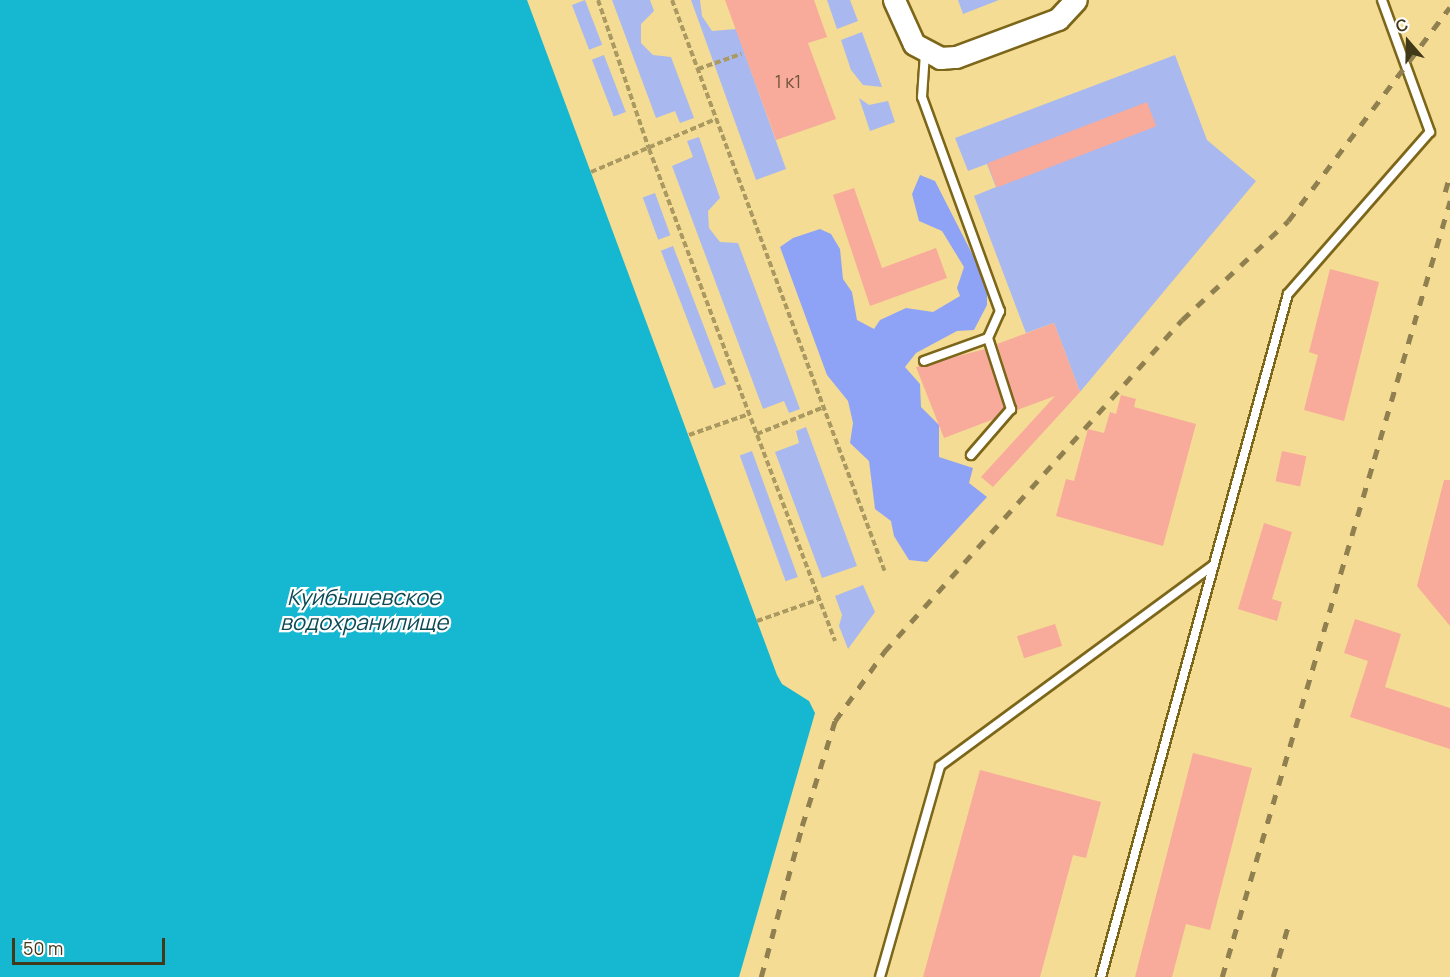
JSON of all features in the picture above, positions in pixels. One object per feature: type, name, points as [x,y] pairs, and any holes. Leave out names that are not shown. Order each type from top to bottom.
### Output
[{"type":"street","points":[[894,0],[910,39],[925,52],[940,58],[956,57],[1058,19],[1076,0]]},
{"type":"lane","points":[[1101,977],[1288,294],[1430,132],[1382,0]]},
{"type":"lane","points":[[925,52],[922,97],[1000,311],[988,338],[1011,409],[971,454]]},
{"type":"lane","points":[[924,362],[988,338]]},
{"type":"lane","points":[[880,977],[940,766],[1213,566]]},
{"type":"path","points":[[597,0],[649,149],[817,600],[835,641]]},
{"type":"path","points":[[672,0],[885,572]]},
{"type":"path","points":[[698,69],[741,54]]},
{"type":"path","points":[[591,172],[716,119]]},
{"type":"path","points":[[757,434],[824,407]]},
{"type":"path","points":[[689,435],[749,414]]},
{"type":"path","points":[[757,621],[817,600]]},
{"type":"shaded area","points":[[585,0],[602,45],[589,50],[572,5]]},
{"type":"shaded area","points":[[612,0],[650,0],[654,11],[641,24],[641,43],[653,55],[671,57],[694,118],[680,123],[675,111],[656,118]]},
{"type":"shaded area","points":[[691,0],[700,0],[702,16],[712,31],[736,29],[786,169],[756,180]]},
{"type":"shaded area","points":[[827,0],[850,0],[858,21],[837,29]]},
{"type":"shaded area","points":[[958,0],[999,0],[963,14]]},
{"type":"shaded area","points":[[862,32],[882,87],[863,85],[851,70],[841,40]]},
{"type":"shaded area","points":[[604,55],[626,112],[614,117],[592,60]]},
{"type":"shaded area","points":[[1175,55],[1207,140],[1256,181],[1080,392],[1054,323],[1026,333],[974,196],[996,187],[987,164],[968,171],[955,138]]},
{"type":"shaded area","points":[[859,98],[869,105],[888,101],[895,122],[870,131]]},
{"type":"shaded area","points":[[699,137],[720,198],[708,211],[709,228],[720,242],[738,243],[800,409],[789,413],[784,401],[763,409],[672,166],[693,157],[687,141]]},
{"type":"shaded area","points":[[920,175],[935,181],[987,283],[987,305],[974,330],[957,331],[916,353],[905,367],[920,384],[921,407],[939,425],[939,457],[973,468],[969,483],[987,497],[927,562],[909,560],[894,536],[891,521],[875,509],[869,461],[850,443],[853,423],[848,401],[827,375],[780,247],[793,238],[820,229],[831,234],[840,249],[843,279],[852,292],[857,320],[874,329],[880,320],[906,308],[933,312],[960,296],[957,288],[964,267],[942,231],[919,221],[912,194]]},
{"type":"shaded area","points":[[655,193],[670,235],[658,240],[643,197]]},
{"type":"shaded area","points":[[673,246],[726,384],[714,389],[661,251]]},
{"type":"shaded area","points":[[806,427],[857,566],[822,578],[775,452],[799,443],[796,431]]},
{"type":"shaded area","points":[[752,451],[798,577],[786,581],[740,455]]},
{"type":"shaded area","points":[[863,585],[875,612],[848,649],[839,626],[842,615],[835,596]]},
{"type":"water","name":"Куйбышевское водохранилище","points":[[0,0],[527,0],[777,675],[782,684],[809,701],[815,713],[739,977],[0,977]]},
{"type":"building","points":[[725,0],[814,0],[827,37],[808,43],[836,119],[776,140]]},
{"type":"building","points":[[1147,102],[1156,126],[997,188],[987,163]]},
{"type":"building","points":[[854,188],[882,268],[936,248],[947,278],[870,306],[833,195]]},
{"type":"building","points":[[1330,269],[1379,282],[1344,421],[1304,410],[1318,355],[1309,352]]},
{"type":"building","points":[[1054,323],[1080,392],[993,487],[981,477],[1055,396],[1017,410],[997,344]]},
{"type":"building","points":[[985,349],[1004,408],[994,419],[944,438],[916,367]]},
{"type":"building","points":[[1121,395],[1136,399],[1134,407],[1196,424],[1163,546],[1056,516],[1066,479],[1074,481],[1088,429],[1104,433],[1110,412],[1116,414]]},
{"type":"building","points":[[1282,451],[1306,456],[1300,487],[1276,481]]},
{"type":"building","points":[[1444,480],[1450,480],[1450,626],[1417,586]]},
{"type":"building","points":[[1264,523],[1292,532],[1272,599],[1282,602],[1277,621],[1238,609]]},
{"type":"building","points":[[1355,619],[1401,634],[1385,687],[1450,708],[1450,749],[1350,717],[1368,661],[1344,653]]},
{"type":"building","points":[[1055,624],[1062,646],[1024,658],[1017,636]]},
{"type":"building","points":[[1193,753],[1252,768],[1210,930],[1186,924],[1172,977],[1135,977]]},
{"type":"building","points":[[980,770],[1101,802],[1086,858],[1073,855],[1040,977],[923,977]]},
{"type":"railway","points":[[761,977],[802,826],[835,721],[884,652],[1182,320],[1288,221],[1450,7]]},
{"type":"railway","points":[[1445,192],[1450,175]]},
{"type":"railway","points":[[1222,977],[1450,201]]},
{"type":"railway","points":[[1273,977],[1288,926]]}]
